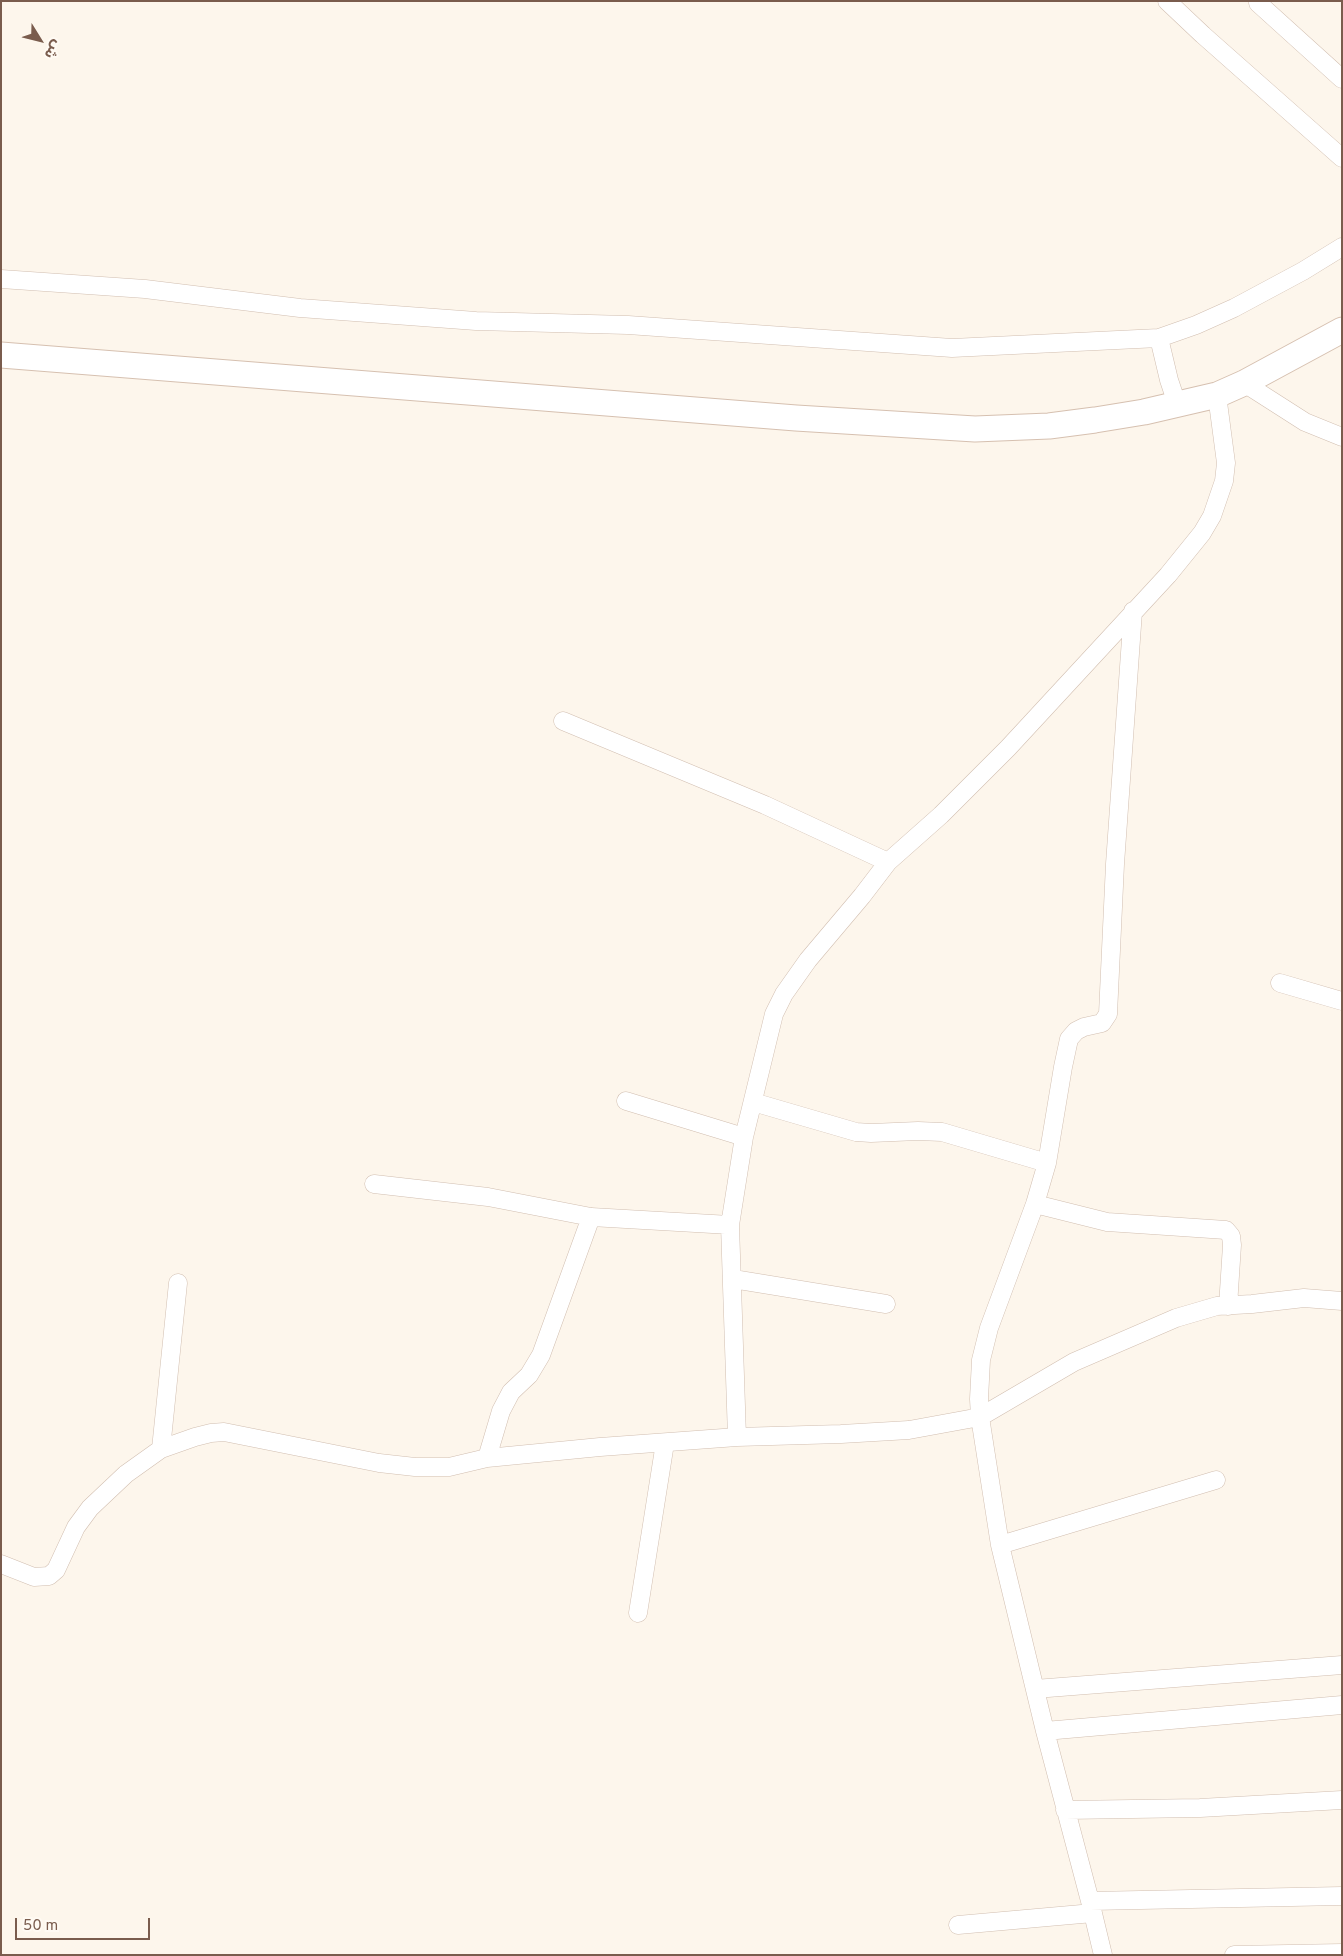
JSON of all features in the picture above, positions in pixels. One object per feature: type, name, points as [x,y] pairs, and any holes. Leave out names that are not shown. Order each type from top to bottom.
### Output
[{"type":"street","points":[[1166,1],[1342,158]]},
{"type":"street","points":[[1258,3],[1342,79]]},
{"type":"street","points":[[1,279],[145,289],[300,308],[476,321],[628,325],[952,348],[1161,346],[1196,325],[1234,308],[1295,276],[1342,248]]},
{"type":"street","points":[[1,355],[796,418],[966,429],[1049,426],[1105,419],[1217,395],[1244,383],[1342,330]]},
{"type":"street","points":[[1161,346],[1169,380],[1178,404]]},
{"type":"street","points":[[1244,383],[1305,422],[1342,438]]},
{"type":"street","points":[[737,1437],[730,1225],[744,1137],[768,1032],[774,1014],[784,994],[808,960],[888,862],[941,814],[1008,748],[1184,557],[1202,533],[1219,500],[1226,463],[1217,395]]},
{"type":"street","points":[[1103,1955],[1045,1731],[1000,1546],[980,1417],[980,1375],[989,1328],[1035,1204],[1047,1163],[1069,1039],[1076,1031],[1084,1027],[1102,1023],[1108,1014],[1115,864],[1133,612]]},
{"type":"street","points":[[563,722],[765,805],[888,862]]},
{"type":"street","points":[[1280,983],[1342,1001]]},
{"type":"street","points":[[626,1101],[744,1137]]},
{"type":"street","points":[[753,1102],[856,1132],[880,1133],[918,1130],[942,1132],[1047,1163]]},
{"type":"street","points":[[374,1184],[488,1197],[591,1217],[730,1225]]},
{"type":"street","points":[[1035,1204],[1107,1222],[1226,1230],[1231,1236],[1232,1245],[1228,1306]]},
{"type":"street","points":[[487,1458],[501,1411],[511,1392],[529,1375],[541,1355],[591,1217]]},
{"type":"street","points":[[733,1279],[886,1304]]},
{"type":"street","points":[[161,1449],[178,1283]]},
{"type":"street","points":[[1,1564],[34,1577],[49,1576],[56,1570],[76,1527],[90,1508],[126,1474],[161,1449],[195,1437],[224,1432],[379,1463],[415,1468],[449,1467],[487,1458],[737,1437],[909,1430],[980,1417],[1074,1362],[1176,1318],[1218,1306],[1304,1298],[1342,1301]]},
{"type":"street","points":[[638,1613],[665,1443]]},
{"type":"street","points":[[1000,1546],[1216,1480]]},
{"type":"street","points":[[1035,1689],[1342,1665]]},
{"type":"street","points":[[1045,1731],[1342,1705]]},
{"type":"street","points":[[1065,1810],[1200,1808],[1342,1800]]},
{"type":"street","points":[[958,1925],[1092,1907],[1342,1896]]},
{"type":"street","points":[[1234,1955],[1342,1953]]}]
